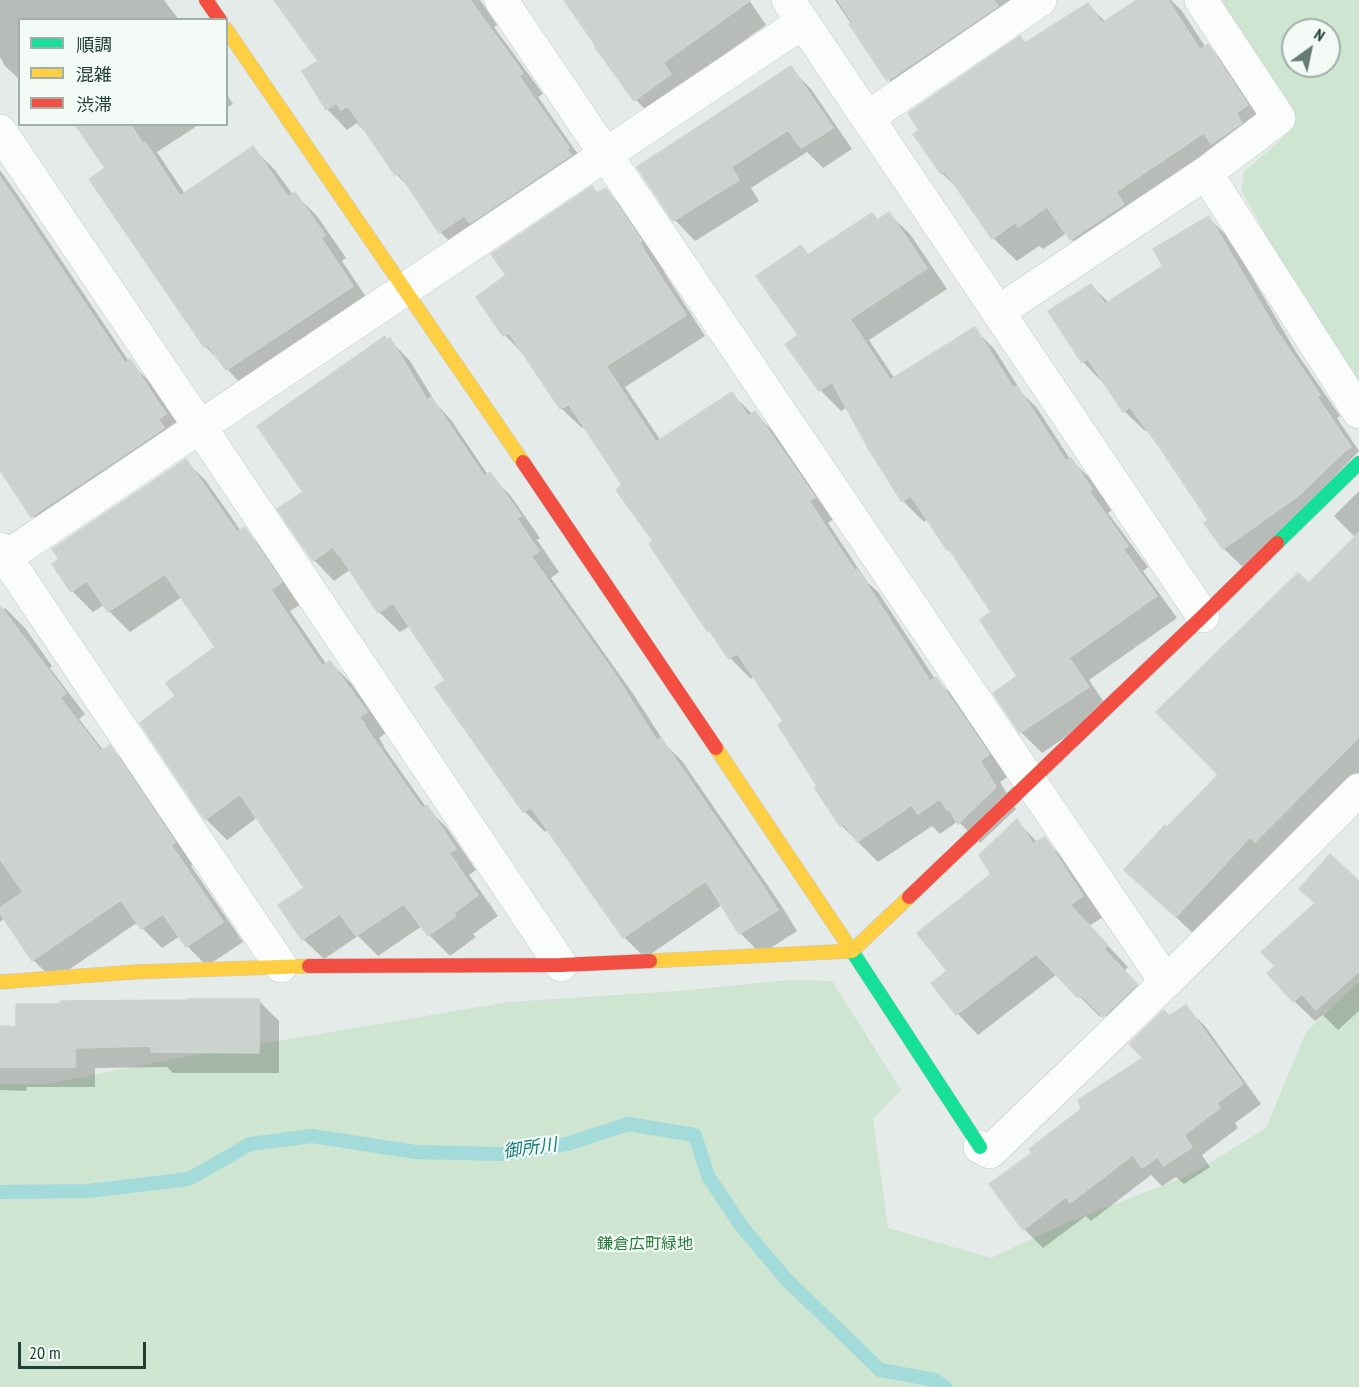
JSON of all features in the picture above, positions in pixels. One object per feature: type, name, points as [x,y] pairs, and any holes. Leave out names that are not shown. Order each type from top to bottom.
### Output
[{"type":"street","points":[[206,0],[219,18]]},
{"type":"street","points":[[501,0],[1166,982]]},
{"type":"street","points":[[867,118],[1040,0]]},
{"type":"street","points":[[998,312],[1206,173],[1279,118],[1200,0]]},
{"type":"street","points":[[281,966],[2,556],[200,427],[606,154],[795,11],[1203,616]]},
{"type":"street","points":[[228,32],[405,289],[852,951],[980,1147],[990,1152],[1166,982],[1359,790]]},
{"type":"street","points":[[0,131],[561,965]]},
{"type":"street","points":[[1206,173],[1359,412]]},
{"type":"street","points":[[3,978],[281,966],[561,965],[852,951],[1203,616],[1359,463]]},
{"type":"green space","points":[[1218,0],[1359,0],[1359,382],[1285,268],[1241,190],[1244,172],[1284,137],[1292,110]]},
{"type":"green space","name":"鎌倉広町緑地","points":[[788,980],[832,981],[901,1090],[873,1119],[888,1228],[991,1258],[1066,1223],[1190,1175],[1266,1128],[1306,1032],[1359,981],[1359,1387],[0,1387],[0,1084],[47,1084],[178,1058],[508,1002],[678,991]]},
{"type":"building","points":[[274,0],[470,0],[523,73],[519,76],[569,148],[567,150],[571,155],[470,223],[464,216],[439,233],[399,173],[395,175],[348,106],[341,110],[336,103],[326,110],[302,71],[318,61]]},
{"type":"building","points":[[564,0],[751,0],[663,63],[671,74],[634,101]]},
{"type":"building","points":[[838,0],[994,0],[998,6],[887,81],[849,24],[852,22]]},
{"type":"building","points":[[1137,0],[1168,0],[1200,50],[1208,44],[1248,105],[1236,113],[1242,123],[1211,144],[1204,133],[1116,192],[1124,204],[1070,240],[1047,207],[1018,227],[1016,222],[992,239],[945,171],[941,174],[913,134],[919,130],[908,113],[1020,36],[1025,43],[1088,3],[1102,23]]},
{"type":"building","points":[[791,66],[833,128],[801,148],[788,130],[731,167],[739,180],[673,221],[637,167]]},
{"type":"building","points":[[76,126],[131,126],[143,144],[145,142],[180,196],[253,146],[288,197],[295,192],[325,235],[321,238],[353,286],[226,370],[207,344],[204,347],[89,179],[105,168]]},
{"type":"building","points":[[0,177],[125,363],[130,359],[166,414],[158,419],[164,428],[31,517],[0,470]]},
{"type":"building","points":[[592,186],[597,193],[606,188],[642,241],[640,242],[644,251],[686,315],[606,366],[656,442],[732,392],[748,416],[755,411],[815,497],[809,501],[855,571],[857,569],[930,681],[936,677],[989,754],[980,761],[996,787],[958,824],[940,799],[918,814],[912,805],[857,842],[844,824],[840,826],[778,725],[783,721],[737,653],[729,659],[709,630],[707,631],[649,544],[653,541],[616,490],[622,485],[568,403],[560,409],[509,333],[503,336],[476,297],[506,275],[491,254]]},
{"type":"building","points":[[889,212],[927,268],[850,319],[890,380],[975,327],[1013,388],[1017,386],[1066,461],[1071,458],[1092,489],[1089,491],[1128,546],[1123,549],[1157,596],[1069,658],[1089,687],[1020,733],[993,693],[1017,676],[980,620],[991,612],[911,496],[902,502],[868,448],[832,382],[819,391],[785,344],[798,335],[756,276],[801,245],[808,255],[872,213],[877,220]]},
{"type":"building","points":[[1209,216],[1276,330],[1320,395],[1317,397],[1351,447],[1297,497],[1223,549],[1204,523],[1208,520],[1158,445],[1130,407],[1123,412],[1088,359],[1082,363],[1048,311],[1091,284],[1105,304],[1163,266],[1153,249]]},
{"type":"building","points":[[385,336],[387,340],[390,338],[427,400],[431,397],[484,476],[490,472],[521,516],[517,519],[539,551],[531,556],[614,673],[657,741],[661,738],[778,910],[739,934],[706,881],[623,938],[531,807],[523,812],[435,687],[445,680],[393,603],[378,613],[333,547],[313,561],[277,509],[303,492],[257,426]]},
{"type":"building","points":[[186,459],[237,532],[244,527],[246,529],[282,582],[271,590],[322,666],[330,661],[367,712],[359,717],[364,725],[422,808],[427,805],[456,849],[449,853],[478,895],[454,913],[456,916],[428,936],[404,904],[356,936],[340,914],[302,940],[278,905],[304,888],[240,794],[205,820],[140,723],[175,696],[166,683],[215,647],[165,574],[108,612],[87,581],[71,592],[52,564],[59,559],[52,549]]},
{"type":"building","points":[[1359,532],[1359,737],[1255,842],[1250,837],[1176,917],[1124,870],[1165,825],[1167,827],[1218,775],[1156,712],[1298,573],[1309,583]]},
{"type":"building","points":[[0,606],[66,693],[60,698],[101,751],[110,745],[175,842],[171,845],[223,922],[186,947],[163,914],[141,929],[121,900],[32,961],[0,913],[0,908],[23,892],[0,859]]},
{"type":"building","points":[[1017,819],[1033,844],[1045,837],[1083,896],[1070,905],[1108,945],[1104,949],[1137,984],[1103,1017],[1081,995],[1078,998],[1036,954],[956,1015],[931,983],[947,971],[917,933],[991,874],[979,855]]},
{"type":"building","points":[[1330,854],[1359,881],[1359,971],[1316,1010],[1302,994],[1293,1002],[1267,973],[1275,966],[1261,952],[1315,903],[1299,889]]},
{"type":"building","points":[[259,999],[259,1053],[151,1052],[151,1046],[75,1048],[75,1067],[0,1067],[0,1026],[16,1027],[16,1004]]},
{"type":"building","points":[[1186,1005],[1243,1084],[1217,1103],[1220,1108],[1184,1135],[1192,1147],[1163,1166],[1158,1157],[1142,1168],[1133,1155],[1070,1203],[1066,1197],[1023,1230],[989,1184],[1032,1153],[1029,1149],[1081,1109],[1078,1100],[1143,1058],[1129,1044],[1164,1010],[1169,1016]]},
{"type":"waterway","name":"御所川","points":[[0,1192],[88,1191],[189,1179],[250,1144],[312,1136],[416,1152],[502,1154],[567,1144],[628,1124],[695,1135],[708,1176],[742,1227],[786,1279],[880,1370],[935,1380],[945,1387]]},
{"type":"traffic: fast","points":[[1277,543],[1359,463]]},
{"type":"traffic: fast","points":[[850,948],[980,1147]]},
{"type":"traffic: slow","points":[[228,32],[523,462]]},
{"type":"traffic: slow","points":[[716,748],[850,948]]},
{"type":"traffic: slow","points":[[650,961],[852,951],[909,897]]},
{"type":"traffic: slow","points":[[0,982],[134,972],[309,966]]},
{"type":"traffic: jam","points":[[206,0],[219,18]]},
{"type":"traffic: jam","points":[[523,462],[716,748]]},
{"type":"traffic: jam","points":[[909,897],[1277,543]]},
{"type":"traffic: jam","points":[[309,966],[561,965],[650,961]]}]
